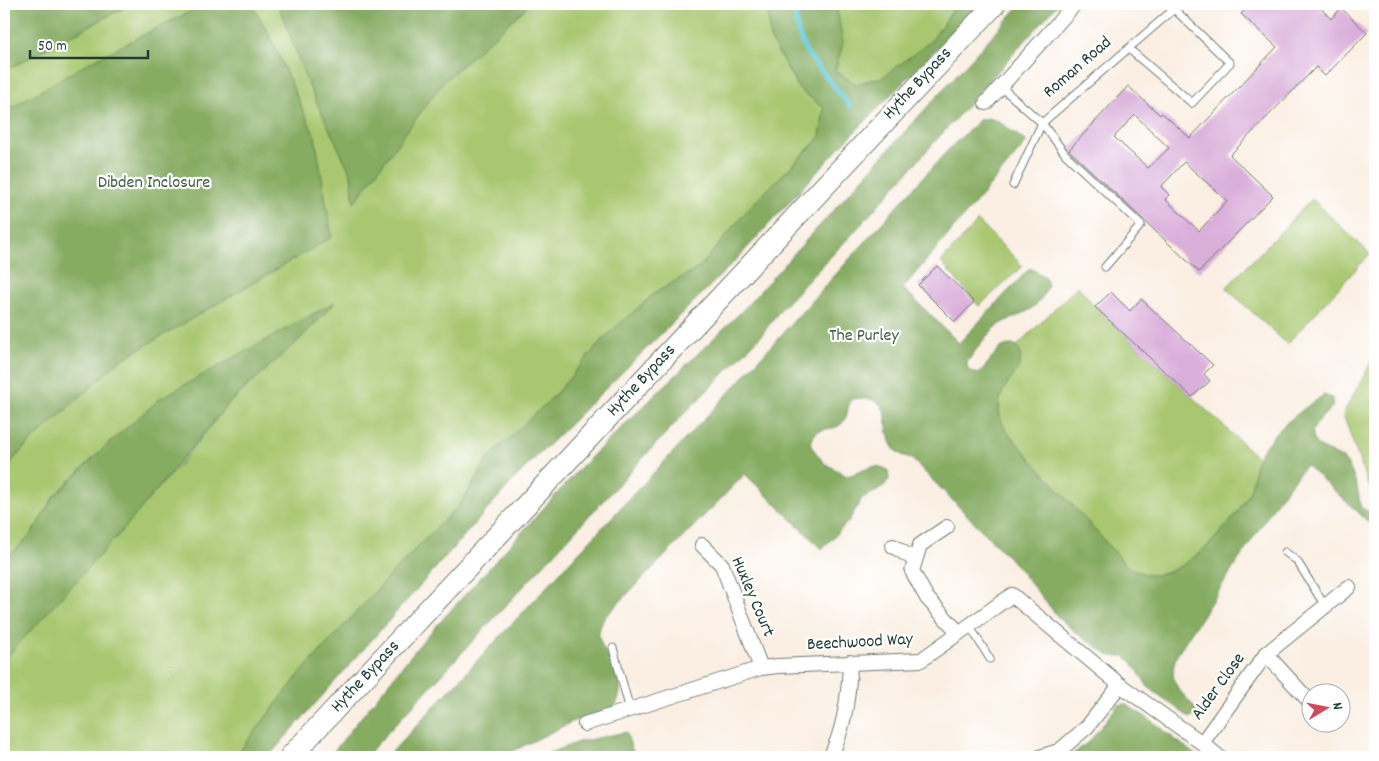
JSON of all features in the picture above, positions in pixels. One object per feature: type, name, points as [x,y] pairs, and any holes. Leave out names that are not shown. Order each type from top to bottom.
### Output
[{"type":"main road","name":"Hythe Bypass","points":[[290,757],[995,4]]},
{"type":"street","points":[[986,103],[1075,4]]},
{"type":"street","points":[[947,527],[920,545],[912,571],[927,598],[964,629]]},
{"type":"street","name":"Huxley Court","points":[[702,545],[722,565],[761,668]]},
{"type":"street","points":[[893,546],[915,560]]},
{"type":"street","name":"Alder Close","points":[[1202,742],[1266,654],[1349,586]]},
{"type":"street","name":"Beechwood Way","points":[[585,724],[761,668],[850,662],[920,660],[1012,595],[1120,685],[1202,742],[1219,757]]},
{"type":"street","name":"Alder Close","points":[[1266,654],[1302,693]]},
{"type":"street","points":[[830,757],[843,716],[850,684],[850,662]]},
{"type":"street","points":[[1040,757],[1059,752],[1087,727],[1120,685]]},
{"type":"lane","name":"Roman Road","points":[[1001,86],[1042,123],[1177,6]]},
{"type":"lane","points":[[1129,48],[1192,103],[1230,63],[1177,6]]},
{"type":"lane","points":[[1013,185],[1042,123],[1066,155],[1141,225],[1104,267]]},
{"type":"lane","points":[[1285,552],[1297,561],[1325,606]]},
{"type":"lane","points":[[964,629],[990,659]]},
{"type":"lane","points":[[613,648],[630,710]]},
{"type":"green space","points":[[4,4],[131,4],[4,71]]},
{"type":"green space","points":[[131,4],[205,4],[92,61],[4,112],[4,71]]},
{"type":"green space","name":"Dibden Inclosure","points":[[205,4],[251,4],[268,32],[315,137],[332,237],[119,361],[23,449],[4,470],[4,112],[92,61]]},
{"type":"green space","points":[[251,4],[278,4],[308,84],[351,174],[354,202],[443,82],[530,4],[767,4],[770,38],[799,89],[824,108],[820,137],[749,208],[700,267],[655,293],[606,336],[554,396],[490,456],[461,503],[392,573],[298,676],[235,757],[4,757],[4,660],[180,464],[229,403],[300,339],[334,304],[161,398],[108,444],[54,496],[32,533],[4,561],[4,470],[23,449],[119,361],[331,237],[315,137],[268,32]]},
{"type":"green space","points":[[278,4],[530,4],[443,82],[354,203],[351,174],[308,84]]},
{"type":"green space","points":[[767,4],[836,4],[843,43],[835,71],[856,84],[883,77],[932,40],[957,4],[980,4],[840,147],[735,261],[517,476],[268,757],[235,757],[298,676],[392,573],[461,503],[490,456],[554,396],[606,336],[655,293],[700,267],[749,208],[820,138],[824,108],[799,89],[770,38]]},
{"type":"green space","points":[[836,4],[957,4],[933,40],[883,77],[855,84],[835,71],[843,43]]},
{"type":"green space","points":[[1021,4],[1058,4],[856,230],[780,310],[760,337],[680,418],[365,757],[329,757],[421,643],[582,466],[741,312]]},
{"type":"green space","name":"The Purley","points":[[988,118],[998,121],[1027,142],[903,288],[959,343],[1030,268],[1045,277],[1048,285],[1038,303],[991,331],[967,362],[968,370],[977,374],[1004,346],[1017,346],[1021,356],[1019,365],[1000,399],[999,411],[1003,425],[1015,441],[1127,566],[1141,573],[1156,575],[1169,572],[1196,556],[1221,532],[1241,506],[1248,495],[1258,458],[1270,440],[1306,407],[1324,395],[1332,398],[1333,406],[1314,427],[1313,439],[1320,447],[1340,457],[1347,464],[1355,482],[1360,507],[1375,515],[1375,528],[1306,465],[1280,497],[1177,654],[1173,672],[1174,679],[1179,690],[1196,709],[1196,715],[1190,718],[1148,687],[1131,661],[1124,656],[1110,656],[1079,635],[1059,618],[1013,562],[911,458],[898,453],[891,444],[884,412],[879,404],[869,399],[851,399],[843,423],[818,431],[811,446],[824,463],[847,476],[868,468],[878,467],[888,470],[889,480],[881,489],[862,498],[849,521],[822,549],[745,474],[604,618],[599,637],[616,671],[620,688],[619,698],[614,708],[576,720],[501,757],[387,757],[736,385],[947,151],[979,120]]},
{"type":"green space","points":[[1312,199],[1370,254],[1287,344],[1226,288]]},
{"type":"green space","points":[[978,221],[1023,266],[979,306],[941,262]]},
{"type":"green space","points":[[1078,286],[1095,307],[1258,458],[1250,491],[1232,519],[1196,556],[1170,572],[1149,575],[1127,566],[1015,441],[1003,425],[999,411],[1000,399],[1019,365],[1021,356],[1017,346]]},
{"type":"green space","points":[[335,302],[300,339],[229,403],[123,530],[4,660],[4,561],[32,533],[54,497],[108,444],[161,398]]},
{"type":"green space","points":[[1375,355],[1375,491],[1368,485],[1343,414]]},
{"type":"green space","points":[[1125,704],[1149,719],[1198,757],[1069,757],[1089,742],[1118,705]]},
{"type":"green space","points":[[626,732],[633,752],[665,757],[539,757],[578,742]]},
{"type":"building","points":[[1251,4],[1317,4],[1331,19],[1341,8],[1367,33],[1325,76],[1316,67],[1230,155],[1273,196],[1199,272],[1069,150],[1128,86],[1160,115],[1162,113],[1190,138],[1277,47],[1241,14]],"holes":[[[1135,115],[1169,148],[1148,168],[1114,137]],[[1184,162],[1227,201],[1199,231],[1165,199],[1170,195],[1161,187]]]},
{"type":"building","points":[[937,266],[974,302],[955,322],[918,285]]},
{"type":"building","points":[[1111,292],[1130,311],[1141,299],[1213,365],[1204,374],[1210,381],[1192,397],[1095,307]]},
{"type":"waterway","points":[[794,4],[798,33],[806,52],[850,106]]}]
